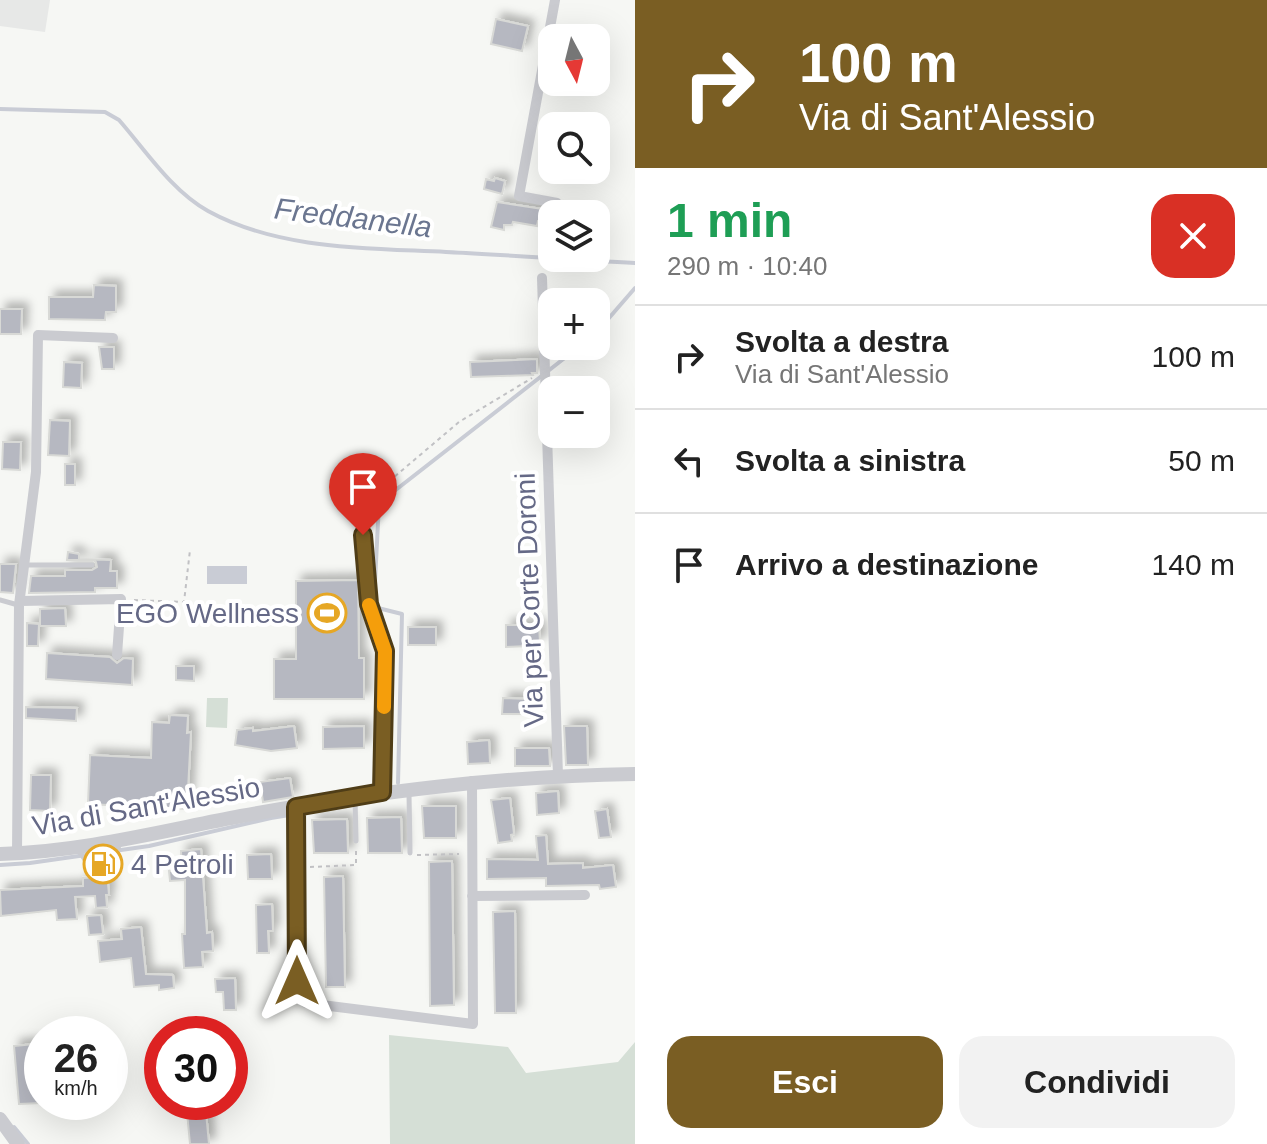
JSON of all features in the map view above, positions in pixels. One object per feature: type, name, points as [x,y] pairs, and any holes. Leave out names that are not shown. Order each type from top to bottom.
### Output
[{"type":"street","points":[[541,200],[519,196],[555,0]]},
{"type":"street","name":"Via per Corte Doroni","points":[[542,278],[545,376]]},
{"type":"street","points":[[17,853],[20,603],[36,472],[38,335],[113,338]]},
{"type":"street","name":"Via per Corte Doroni","points":[[547,448],[558,776]]},
{"type":"street","points":[[363,535],[369,604],[385,651],[382,792]]},
{"type":"street","points":[[20,603],[121,599],[117,655]]},
{"type":"street","name":"Via di Sant'Alessio","points":[[0,854],[75,846],[355,803],[382,792],[472,781],[635,774]]},
{"type":"street","points":[[296,812],[299,998],[306,1003],[473,1024],[472,781]]},
{"type":"street","points":[[472,896],[585,895]]},
{"type":"street","points":[[0,1119],[18,1144]]},
{"type":"lane","points":[[24,565],[92,565]]},
{"type":"lane","points":[[0,600],[20,603]]},
{"type":"lane","points":[[408,789],[410,853]]},
{"type":"lane","points":[[355,803],[356,841]]},
{"type":"lane","points":[[75,846],[91,868],[115,865],[120,839]]},
{"type":"path","points":[[363,535],[364,517],[393,478],[459,422],[538,380]]},
{"type":"path","points":[[121,599],[184,602],[190,550]]},
{"type":"path","points":[[296,868],[356,865],[356,841]]},
{"type":"path","points":[[410,853],[472,853]]},
{"type":"shaded area","points":[[0,0],[50,0],[45,32],[0,26]]},
{"type":"shaded area","points":[[207,566],[247,566],[247,584],[207,584]]},
{"type":"shaded area","points":[[207,698],[228,698],[227,728],[206,727]]},
{"type":"shaded area","points":[[389,1035],[508,1047],[526,1073],[618,1062],[635,1042],[635,1144],[390,1144]]},
{"type":"building","points":[[496,19],[528,26],[522,51],[491,44]]},
{"type":"building","points":[[495,178],[505,181],[502,194],[484,189],[486,179],[494,181]]},
{"type":"building","points":[[497,202],[538,208],[537,226],[513,222],[512,225],[504,225],[504,230],[491,227]]},
{"type":"building","points":[[94,285],[116,286],[116,312],[106,312],[105,320],[49,319],[49,297],[93,297]]},
{"type":"building","points":[[0,309],[22,309],[21,334],[0,334]]},
{"type":"building","points":[[99,347],[114,347],[114,369],[102,369]]},
{"type":"building","points":[[537,359],[537,373],[533,375],[471,377],[470,362]]},
{"type":"building","points":[[64,362],[82,363],[81,388],[63,387]]},
{"type":"building","points":[[50,420],[70,421],[69,456],[48,455]]},
{"type":"building","points":[[3,442],[21,442],[20,470],[2,469]]},
{"type":"building","points":[[65,464],[75,464],[75,485],[65,485]]},
{"type":"building","points":[[68,552],[79,554],[79,559],[111,560],[110,571],[117,571],[117,588],[95,588],[95,592],[29,593],[31,576],[65,576],[65,570],[92,570],[97,567],[93,560],[67,560]]},
{"type":"building","points":[[0,564],[16,564],[13,593],[0,592]]},
{"type":"building","points":[[358,580],[359,658],[364,658],[364,699],[274,699],[274,659],[296,659],[296,581]]},
{"type":"building","points":[[65,608],[66,626],[40,626],[40,609]]},
{"type":"building","points":[[27,623],[39,624],[38,646],[27,646]]},
{"type":"building","points":[[506,625],[539,625],[540,642],[506,647]]},
{"type":"building","points":[[408,627],[436,627],[436,645],[408,645]]},
{"type":"building","points":[[47,653],[110,657],[117,663],[124,658],[133,659],[132,685],[46,679]]},
{"type":"building","points":[[176,666],[194,666],[194,681],[176,680]]},
{"type":"building","points":[[503,698],[529,699],[529,714],[502,714]]},
{"type":"building","points":[[26,707],[77,708],[76,721],[26,718]]},
{"type":"building","points":[[170,715],[188,716],[187,733],[191,732],[187,809],[88,804],[90,755],[151,758],[152,722],[169,723]]},
{"type":"building","points":[[294,726],[297,748],[271,751],[235,745],[237,730]]},
{"type":"building","points":[[364,726],[364,748],[323,749],[323,727]]},
{"type":"building","points":[[564,726],[587,726],[588,765],[566,765]]},
{"type":"building","points":[[489,740],[490,763],[468,764],[467,742]]},
{"type":"building","points":[[515,748],[549,748],[550,766],[515,766]]},
{"type":"building","points":[[31,775],[51,775],[50,811],[30,810]]},
{"type":"building","points":[[290,778],[293,797],[263,802],[260,782]]},
{"type":"building","points":[[558,791],[559,813],[537,815],[536,793]]},
{"type":"building","points":[[510,798],[514,834],[511,835],[512,841],[498,843],[491,800]]},
{"type":"building","points":[[422,806],[456,806],[456,838],[424,838]]},
{"type":"building","points":[[607,809],[611,837],[599,838],[595,811]]},
{"type":"building","points":[[401,817],[402,853],[368,853],[367,818]]},
{"type":"building","points":[[347,819],[348,853],[314,853],[312,820]]},
{"type":"building","points":[[546,835],[548,864],[583,863],[583,868],[613,865],[616,887],[546,886],[546,878],[487,879],[487,859],[538,860],[536,836]]},
{"type":"building","points":[[201,849],[207,933],[212,932],[213,951],[202,952],[203,967],[184,968],[185,880],[170,881],[169,871],[182,871],[181,851]]},
{"type":"building","points":[[271,854],[272,879],[248,879],[247,855]]},
{"type":"building","points":[[452,861],[454,1005],[430,1006],[429,862]]},
{"type":"building","points":[[107,872],[107,907],[96,908],[95,896],[75,897],[77,919],[57,920],[56,910],[1,916],[0,890],[83,886],[83,878],[97,877],[97,873]]},
{"type":"building","points":[[343,876],[345,987],[326,987],[324,877]]},
{"type":"building","points":[[272,904],[273,931],[268,931],[269,953],[257,953],[256,905]]},
{"type":"building","points":[[515,911],[516,1013],[495,1013],[493,912]]},
{"type":"building","points":[[101,915],[103,934],[89,935],[87,916]]},
{"type":"building","points":[[141,927],[146,974],[173,975],[174,988],[159,990],[159,985],[134,987],[131,958],[100,962],[98,941],[122,939],[121,929]]},
{"type":"building","points":[[235,978],[236,1010],[224,1010],[223,992],[216,992],[215,979]]},
{"type":"building","points":[[24,1045],[24,1104],[19,1104],[14,1046]]},
{"type":"building","points":[[188,1120],[207,1120],[209,1144],[190,1144]]},
{"type":"waterway","name":"Freddanella","points":[[0,109],[105,112],[119,120],[160,170],[195,203],[235,224],[264,233],[355,248],[635,263]]},
{"type":"waterway","points":[[610,317],[635,288]]},
{"type":"waterway","points":[[398,783],[402,614],[378,608],[374,601],[379,503],[562,360]]},
{"type":"waterway","points":[[0,865],[149,846],[271,818],[356,804]]},
{"type":"waterway","points":[[14,1127],[28,1144]]},
{"type":"slow traffic","points":[[369,605],[385,651],[384,707]]},
{"type":"place","name":"EGO Wellness","points":[[327,613]]},
{"type":"place","name":"4 Petroli","points":[[103,864]]},
{"type":"route","points":[[297,981],[296,807],[382,792],[385,651],[369,604],[363,535]]}]
